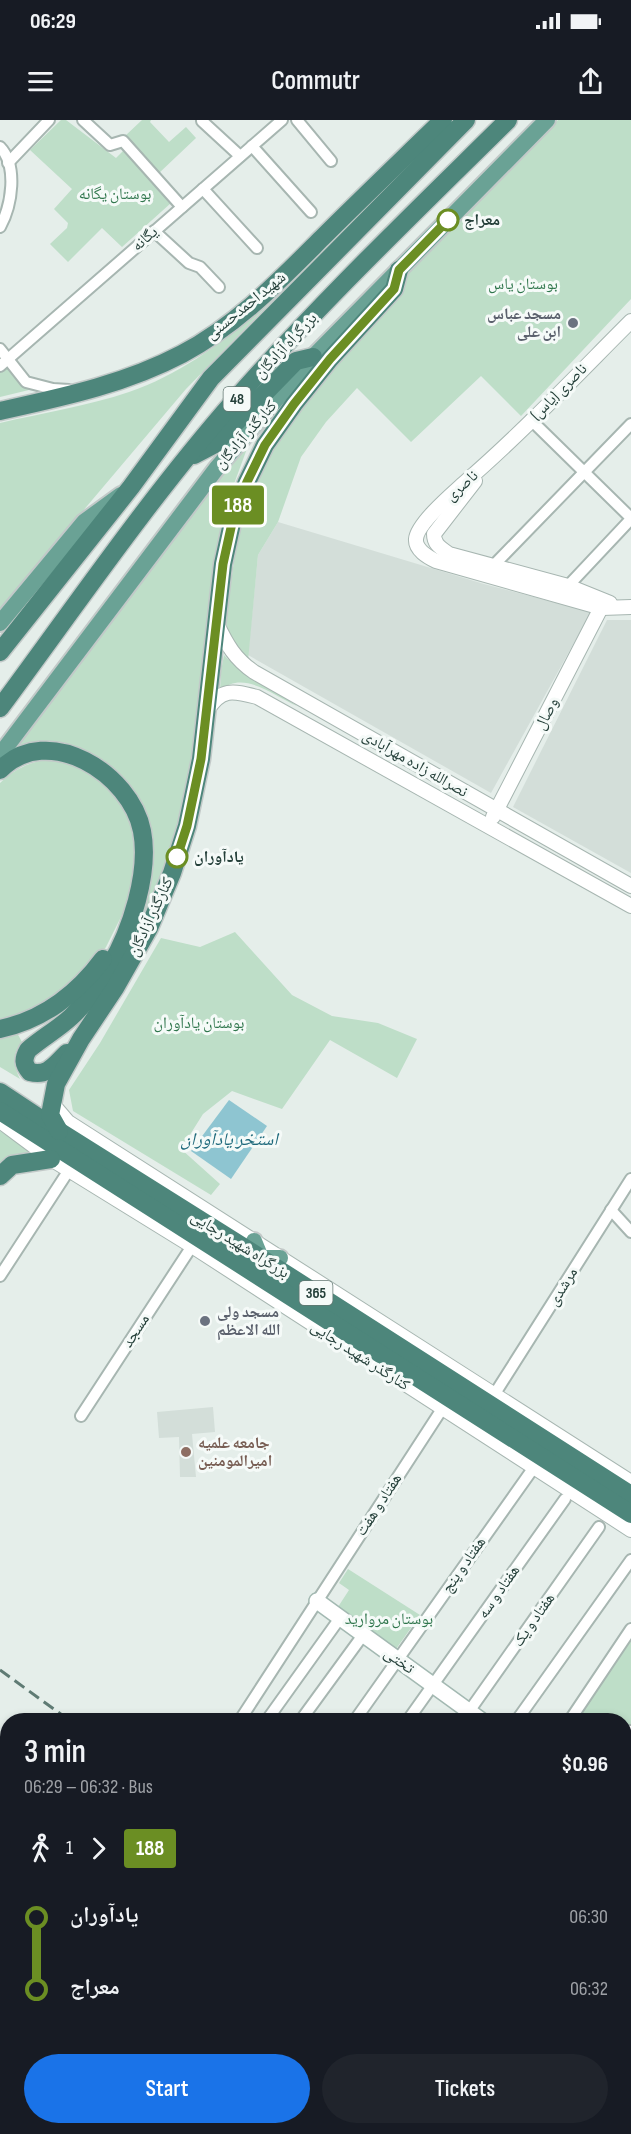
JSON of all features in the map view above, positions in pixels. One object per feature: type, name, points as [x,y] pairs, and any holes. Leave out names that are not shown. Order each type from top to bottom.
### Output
[{"type":"highway","name":"شهید احمدحسنی","points":[[0,411],[90,391],[139,374],[182,354],[219,332],[265,295],[443,120]]},
{"type":"highway","name":"بزرگراه آزادگان","points":[[0,652],[131,487],[211,378],[466,120]]},
{"type":"highway","name":"بزرگراه آزادگان","points":[[0,708],[187,458],[235,400],[357,269],[508,120]]},
{"type":"highway","name":"کنارگذر آزادگان","points":[[52,1098],[56,1084],[81,1039],[115,988],[149,928],[172,873],[187,826],[198,775],[223,564],[234,514],[247,482],[265,445],[294,404],[330,359],[394,289],[399,270]]},
{"type":"highway","points":[[187,458],[215,444],[296,361],[314,357]]},
{"type":"highway","points":[[0,770],[18,756],[35,751],[50,751],[80,759],[116,781],[135,808],[142,831],[144,846],[137,901],[122,945],[98,986],[70,1018],[28,1050],[24,1057],[24,1064],[30,1072],[39,1075],[48,1071],[81,1039]]},
{"type":"highway","points":[[0,1029],[18,1024],[49,1010],[84,982],[108,952],[137,901]]},
{"type":"highway","name":"بزرگراه شهید رجایی","points":[[0,1092],[631,1495]]},
{"type":"highway","points":[[52,1098],[50,1115],[59,1131]]},
{"type":"highway","name":"بزرگراه شهید رجایی","points":[[0,1111],[51,1142],[195,1242],[631,1514]]},
{"type":"highway","points":[[0,1176],[12,1165],[51,1159]]},
{"type":"main road","name":"کنارگذر آزادگان","points":[[0,755],[216,469],[314,357],[547,120]]},
{"type":"main road","points":[[0,623],[84,522],[131,487]]},
{"type":"main road","points":[[254,1241],[261,1258],[280,1258]]},
{"type":"main road","name":"تختی","points":[[317,1601],[433,1686],[465,1713]]},
{"type":"street","points":[[8,163],[49,120]]},
{"type":"street","points":[[83,120],[110,145],[123,141],[182,207]]},
{"type":"street","name":"یگانه","points":[[4,362],[282,120]]},
{"type":"street","points":[[297,120],[331,161]]},
{"type":"street","points":[[202,121],[240,156]]},
{"type":"street","points":[[252,146],[311,212]]},
{"type":"street","points":[[0,147],[7,154],[12,182],[4,219],[0,227]]},
{"type":"street","points":[[202,189],[257,248]]},
{"type":"street","points":[[154,231],[189,263],[200,267],[219,287]]},
{"type":"street","name":"ناصری (یاس)","points":[[487,464],[631,321]]},
{"type":"street","points":[[0,349],[4,362],[26,382],[53,389],[90,391]]},
{"type":"street","points":[[531,420],[631,518],[568,586]]},
{"type":"street","points":[[494,565],[631,424]]},
{"type":"street","name":"ناصری","points":[[487,464],[465,495],[439,525],[434,534],[434,542],[449,554],[568,586],[614,605]]},
{"type":"street","name":"ناصری","points":[[487,464],[452,494],[420,529],[416,539],[417,547],[427,557],[436,561],[614,605]]},
{"type":"street","name":"وصال","points":[[488,827],[614,605]]},
{"type":"street","name":"نصرالله زاده مهرآبادی","points":[[217,624],[228,647],[240,662],[496,811],[631,886]]},
{"type":"street","name":"نصرالله زاده مهرآبادی","points":[[206,713],[212,702],[221,695],[235,691],[257,697],[631,906]]},
{"type":"street","points":[[52,1098],[56,1108],[68,1122],[631,1482]]},
{"type":"street","name":"کنارگذر شهید رجایی","points":[[0,1121],[51,1159],[195,1242],[442,1409],[631,1530]]},
{"type":"street","points":[[0,1276],[69,1170]]},
{"type":"street","name":"مرشدی","points":[[494,1395],[631,1179]]},
{"type":"street","points":[[611,1210],[631,1232]]},
{"type":"street","name":"مسجد","points":[[81,1416],[195,1242]]},
{"type":"street","name":"هفتاد و هفت","points":[[245,1713],[442,1409]]},
{"type":"street","name":"هفتاد و پنج","points":[[360,1713],[532,1470]]},
{"type":"street","name":"هفتاد و سه","points":[[413,1713],[565,1499]]},
{"type":"street","name":"هفتاد و یک","points":[[474,1713],[599,1527]]},
{"type":"street","points":[[522,1713],[631,1560]]},
{"type":"street","points":[[272,1713],[340,1618]]},
{"type":"street","points":[[575,1713],[631,1629]]},
{"type":"street","points":[[306,1713],[363,1635]]},
{"type":"shaded area","points":[[278,522],[484,584],[591,612],[491,793],[248,655],[258,555]]},
{"type":"shaded area","points":[[607,620],[631,620],[631,873],[513,807]]},
{"type":"shaded area","name":"جامعه علمیه امیرالمومنین","points":[[213,1407],[215,1432],[192,1434],[196,1477],[180,1477],[179,1437],[159,1438],[157,1412]]},
{"type":"green space","name":"بوستان یگانه","points":[[61,120],[66,120],[116,158],[124,150],[171,203],[122,247],[102,228],[68,262],[50,244],[67,228],[68,223],[54,209],[72,189],[30,150]]},
{"type":"green space","points":[[142,120],[151,120],[150,122],[169,142],[186,127],[196,138],[158,174],[124,137]]},
{"type":"green space","name":"بوستان یاس","points":[[558,120],[631,120],[631,299],[521,416],[481,376],[411,442],[357,388],[326,422],[301,457],[278,522],[258,555],[248,661],[228,640],[226,618],[239,526],[273,442],[401,280]]},
{"type":"green space","points":[[274,299],[186,389],[0,609],[0,423],[129,392],[169,375],[206,353]]},
{"type":"green space","points":[[7,366],[22,384],[33,389],[0,397],[0,372]]},
{"type":"green space","points":[[252,435],[234,484],[216,555],[189,791],[182,821],[149,911],[112,976],[150,867],[109,768],[12,750],[205,493]]},
{"type":"green space","points":[[224,655],[297,706],[248,683],[229,685],[220,691]]},
{"type":"green space","points":[[53,759],[66,760],[113,787],[133,823],[137,863],[126,907],[106,947],[93,965],[52,1003],[0,1023],[0,783],[24,766]]},
{"type":"green space","name":"بوستان یادآوران","points":[[235,932],[292,995],[332,1016],[378,1023],[417,1039],[397,1078],[330,1040],[282,1109],[232,1091],[203,1114],[181,1149],[220,1184],[211,1195],[73,1111],[69,1090],[100,1043],[161,938],[200,947]]},
{"type":"green space","points":[[16,1031],[22,1042],[15,1056],[20,1079],[0,1067],[0,1034]]},
{"type":"green space","points":[[0,1131],[35,1154],[0,1167]]},
{"type":"green space","name":"بوستان مروارید","points":[[348,1569],[420,1615],[396,1649],[338,1607],[349,1590],[339,1583]]},
{"type":"green space","points":[[631,1637],[631,1713],[577,1713]]},
{"type":"water","name":"استخر یادآوران","points":[[229,1100],[267,1126],[231,1179],[191,1151]]},
{"type":"railway","points":[[0,1670],[59,1713]]},
{"type":"bus line","name":"188","points":[[177,857],[187,826],[201,759],[214,660],[223,564],[234,514],[247,482],[265,445],[294,404],[330,359],[394,289],[399,270],[448,220]]},
{"type":"place","name":"معراج","points":[[448,220]]},
{"type":"place","name":"مسجد عباس ابن علی","points":[[573,323]]},
{"type":"place","name":"یادآوران","points":[[177,857]]},
{"type":"place","name":"مسجد ولی الله الاعظم","points":[[205,1321]]},
{"type":"place","name":"جامعه علمیه امیرالمومنین","points":[[186,1452]]}]
